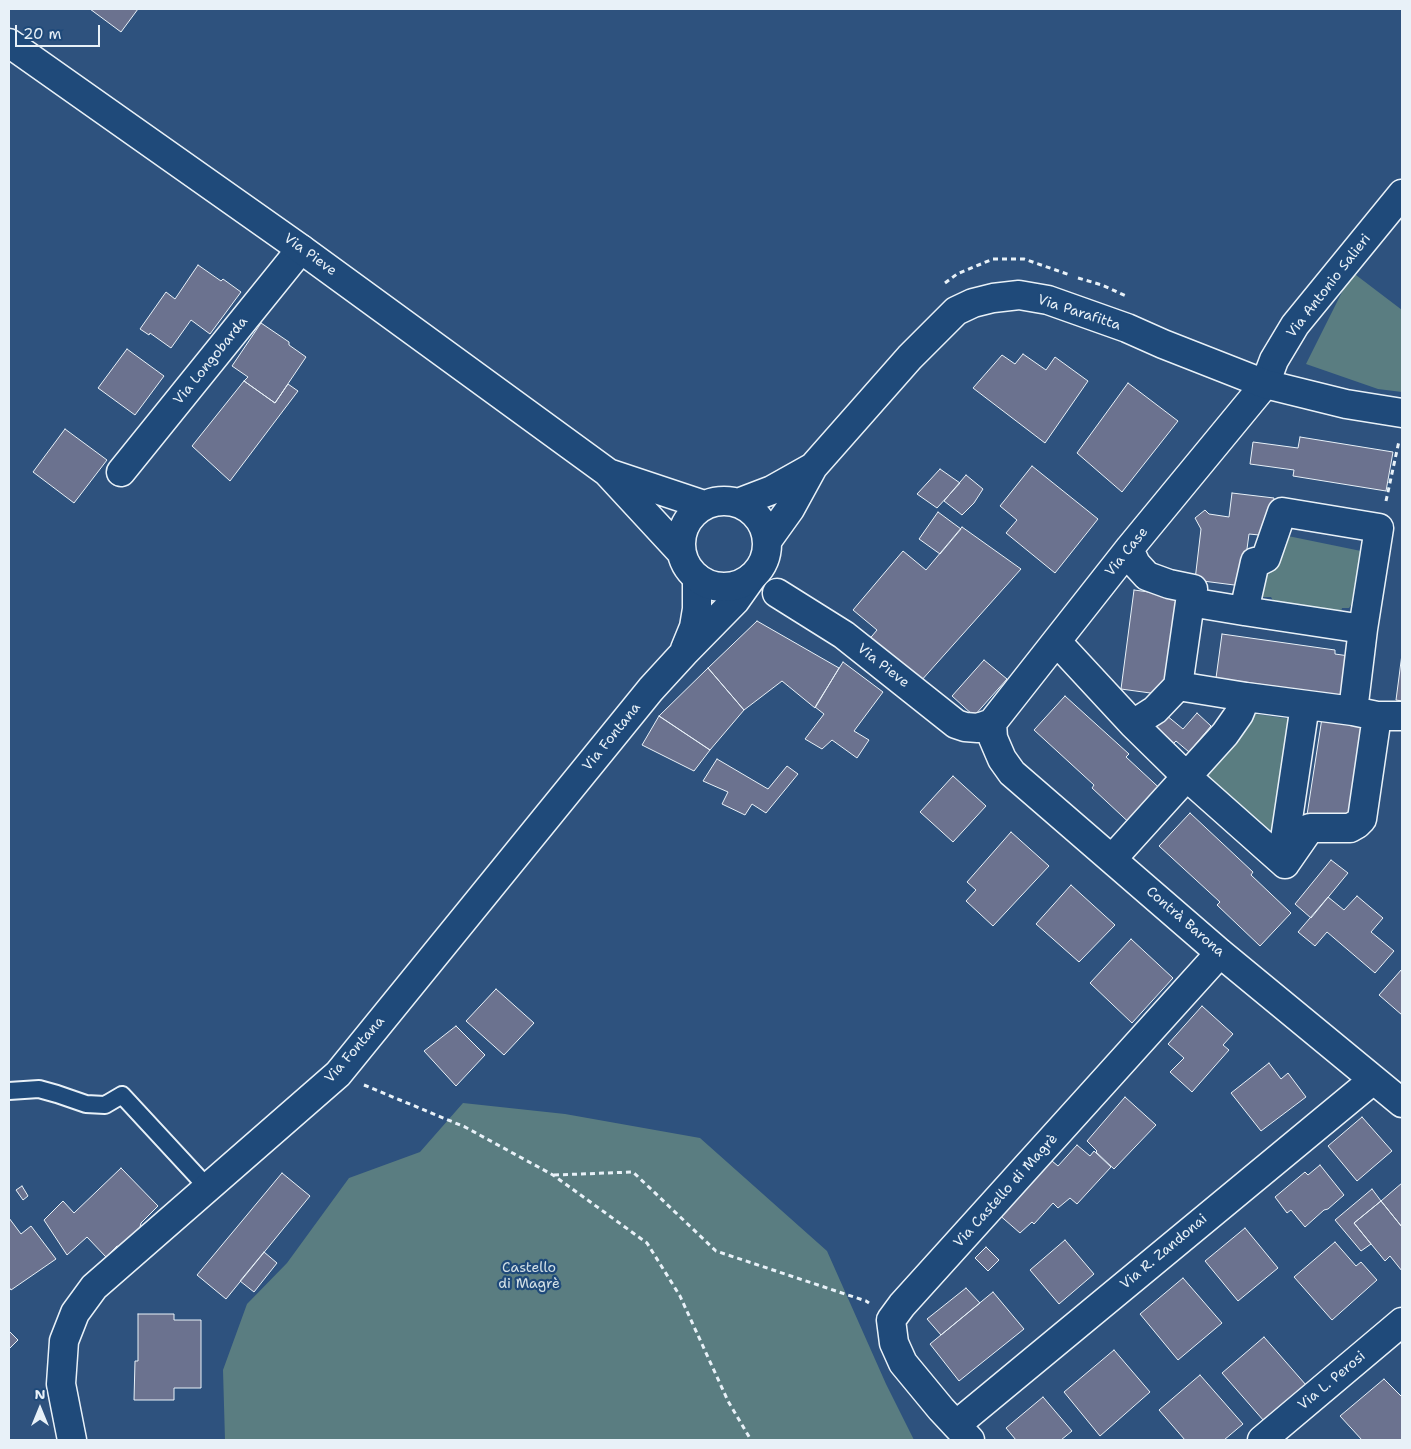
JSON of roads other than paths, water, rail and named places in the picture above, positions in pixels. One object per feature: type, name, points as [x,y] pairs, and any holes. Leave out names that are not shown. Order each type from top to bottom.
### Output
[{"type":"street","name":"Via Pieve","points":[[9,43],[301,249],[607,472],[681,552]]},
{"type":"street","name":"Via Antonio Salieri","points":[[1265,384],[1274,360],[1295,326],[1402,194]]},
{"type":"street","name":"Via Longobarda","points":[[122,472],[301,249]]},
{"type":"street","name":"Via Parafitta","points":[[767,541],[790,509],[813,467],[910,356],[956,311],[973,303],[993,298],[1019,295],[1048,300],[1127,328],[1162,344],[1265,384],[1346,404],[1401,426]]},
{"type":"street","name":"Via Case","points":[[992,723],[1129,549],[1265,384]]},
{"type":"street","name":"Via Parafitta","points":[[738,503],[772,490],[813,467]]},
{"type":"street","name":"Via Pieve","points":[[607,472],[704,505]]},
{"type":"street","points":[[727,501],[738,503],[749,509],[758,518],[764,529],[767,541],[766,555],[761,567],[752,577],[740,585],[725,588],[710,585],[689,571],[684,562],[681,552],[681,538],[685,524],[693,513],[704,505],[727,501]]},
{"type":"street","points":[[1244,611],[1254,562],[1266,558],[1282,512],[1379,528],[1363,629],[1377,715],[1362,819],[1350,828],[1310,828],[1285,864]]},
{"type":"street","points":[[1129,549],[1136,564],[1147,576],[1169,584],[1192,588],[1178,686],[1155,710],[1133,724]]},
{"type":"street","name":"Via Fontana","points":[[72,1440],[61,1384],[64,1341],[75,1313],[94,1287],[338,1074],[651,689],[735,601],[752,577]]},
{"type":"street","name":"Via Fontana","points":[[684,653],[694,627],[697,609],[697,578]]},
{"type":"street","name":"Via Pieve","points":[[777,593],[844,635],[956,724],[978,728],[992,723]]},
{"type":"street","points":[[1190,602],[1363,629]]},
{"type":"street","points":[[1057,642],[1133,724],[1187,777],[1285,864]]},
{"type":"street","points":[[1178,686],[1377,715]]},
{"type":"street","points":[[1112,859],[1224,734],[1239,714],[1246,697]]},
{"type":"street","points":[[1285,864],[1285,839],[1305,705]]},
{"type":"street","name":"Contrà Barona","points":[[992,723],[993,738],[1002,759],[1012,773],[1220,953],[1402,1103]]},
{"type":"street","name":"Via Castello di Magrè","points":[[963,1433],[903,1363],[894,1343],[891,1320],[902,1305],[1220,953]]},
{"type":"street","name":"Via R. Zandonai","points":[[963,1433],[1373,1080]]},
{"type":"street","name":"Via L. Perosi","points":[[1262,1440],[1402,1322]]},
{"type":"lane","points":[[9,1091],[39,1089],[86,1104],[105,1105],[122,1095],[208,1188]]},
{"type":"park label","name":"Castello di Magrè","points":[[529,1276]]}]
